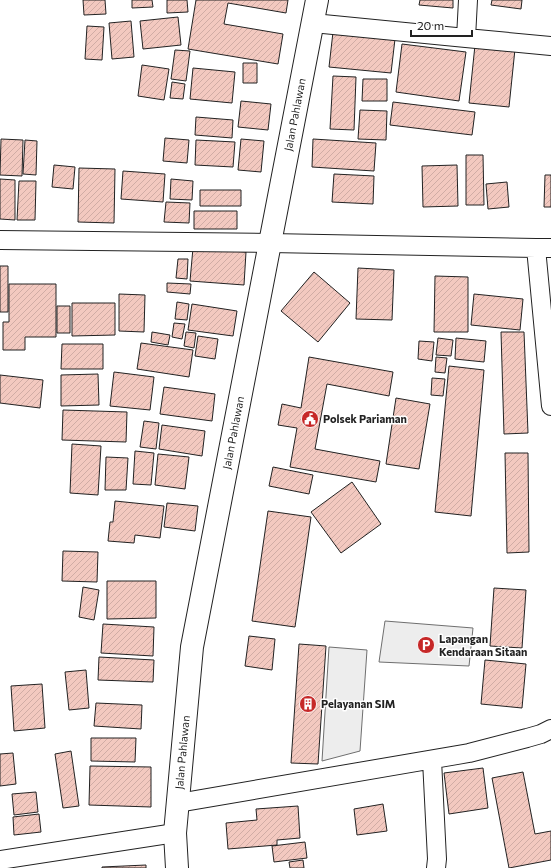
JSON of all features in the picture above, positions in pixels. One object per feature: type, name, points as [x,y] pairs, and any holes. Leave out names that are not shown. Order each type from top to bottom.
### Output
[{"type":"street","name":"Jalan Pahlawan","points":[[177,868],[175,834],[192,647],[317,0]]},
{"type":"street","points":[[466,38],[468,0]]},
{"type":"street","points":[[313,24],[551,46]]},
{"type":"street","points":[[0,240],[544,248],[551,406]]},
{"type":"street","points":[[178,803],[469,753],[541,734],[551,729]]},
{"type":"street","points":[[432,760],[437,859],[436,868]]},
{"type":"street","points":[[0,860],[175,834]]},
{"type":"shaded area","name":"Lapangan Kendaraan Sitaan","points":[[385,621],[473,628],[469,666],[379,662]]},
{"type":"shaded area","points":[[329,647],[367,650],[360,751],[322,761]]},
{"type":"building","points":[[83,0],[105,0],[106,14],[84,15]]},
{"type":"building","points":[[132,0],[152,0],[153,7],[132,8]]},
{"type":"building","points":[[167,0],[187,0],[188,12],[167,13]]},
{"type":"building","points":[[196,0],[288,0],[286,13],[228,3],[224,24],[283,34],[278,64],[188,49]]},
{"type":"building","points":[[420,0],[453,0],[453,8],[419,5]]},
{"type":"building","points":[[492,0],[522,0],[521,9],[491,5]]},
{"type":"building","points":[[178,17],[181,45],[143,49],[140,21]]},
{"type":"building","points":[[131,21],[134,57],[112,59],[109,23]]},
{"type":"building","points":[[87,26],[104,27],[102,60],[85,59]]},
{"type":"building","points":[[333,32],[395,39],[391,73],[329,67]]},
{"type":"building","points":[[402,44],[466,52],[459,101],[396,92]]},
{"type":"building","points":[[475,45],[515,49],[509,107],[469,103]]},
{"type":"building","points":[[175,50],[190,51],[186,81],[171,79]]},
{"type":"building","points":[[243,63],[257,63],[257,83],[243,83]]},
{"type":"building","points":[[142,65],[169,69],[164,100],[138,96]]},
{"type":"building","points":[[193,68],[235,72],[232,103],[190,99]]},
{"type":"building","points":[[333,76],[356,77],[354,130],[330,129]]},
{"type":"building","points":[[363,79],[387,79],[387,101],[362,101]]},
{"type":"building","points":[[172,82],[185,84],[183,99],[170,98]]},
{"type":"building","points":[[241,101],[271,104],[268,130],[238,127]]},
{"type":"building","points":[[393,102],[475,112],[472,135],[390,125]]},
{"type":"building","points":[[360,110],[387,111],[386,140],[358,139]]},
{"type":"building","points":[[196,117],[233,120],[232,138],[195,135]]},
{"type":"building","points":[[165,138],[189,140],[187,163],[163,161]]},
{"type":"building","points":[[1,139],[23,140],[22,176],[0,175]]},
{"type":"building","points":[[241,139],[264,141],[261,172],[238,170]]},
{"type":"building","points":[[313,139],[376,143],[374,171],[312,167]]},
{"type":"building","points":[[25,140],[37,141],[36,175],[23,174]]},
{"type":"building","points":[[196,140],[235,142],[233,167],[195,165]]},
{"type":"building","points":[[466,155],[483,155],[484,205],[466,205]]},
{"type":"building","points":[[54,165],[75,167],[73,189],[52,187]]},
{"type":"building","points":[[457,165],[458,206],[423,207],[422,166]]},
{"type":"building","points":[[79,168],[115,169],[114,223],[78,222]]},
{"type":"building","points":[[123,171],[165,174],[163,202],[121,199]]},
{"type":"building","points":[[334,174],[374,176],[373,204],[332,202]]},
{"type":"building","points":[[545,175],[551,175],[551,207],[544,207]]},
{"type":"building","points":[[0,179],[15,180],[15,220],[0,219]]},
{"type":"building","points":[[171,179],[193,181],[192,200],[170,199]]},
{"type":"building","points":[[19,181],[36,181],[35,220],[17,220]]},
{"type":"building","points":[[507,182],[509,207],[488,209],[486,184]]},
{"type":"building","points":[[200,190],[241,190],[241,206],[200,206]]},
{"type":"building","points":[[166,202],[190,203],[189,223],[164,222]]},
{"type":"building","points":[[194,211],[237,211],[237,229],[194,229]]},
{"type":"building","points":[[193,248],[246,252],[244,285],[190,281]]},
{"type":"building","points":[[178,259],[188,259],[187,279],[176,278]]},
{"type":"building","points":[[0,266],[8,266],[8,312],[0,312]]},
{"type":"building","points":[[358,268],[394,270],[392,320],[356,319]]},
{"type":"building","points":[[314,272],[350,303],[318,342],[281,311]]},
{"type":"building","points":[[435,276],[468,277],[468,332],[434,332]]},
{"type":"building","points":[[167,283],[191,284],[190,294],[167,292]]},
{"type":"building","points":[[9,284],[56,284],[56,337],[25,337],[25,350],[3,350],[3,322],[9,322]]},
{"type":"building","points":[[119,294],[145,295],[144,332],[119,331]]},
{"type":"building","points":[[474,294],[523,299],[520,330],[471,325]]},
{"type":"building","points":[[177,302],[189,304],[187,320],[175,319]]},
{"type":"building","points":[[72,303],[115,303],[115,335],[72,336]]},
{"type":"building","points":[[192,304],[237,311],[233,336],[188,330]]},
{"type":"building","points":[[57,306],[70,306],[70,333],[57,333]]},
{"type":"building","points":[[174,323],[185,324],[182,339],[172,337]]},
{"type":"building","points":[[152,332],[170,335],[168,345],[151,342]]},
{"type":"building","points":[[186,332],[196,333],[194,348],[184,346]]},
{"type":"building","points":[[501,332],[524,332],[528,433],[504,434]]},
{"type":"building","points":[[198,336],[218,339],[215,359],[195,356]]},
{"type":"building","points":[[438,338],[453,340],[451,356],[436,355]]},
{"type":"building","points":[[456,338],[486,341],[484,362],[455,359]]},
{"type":"building","points":[[419,341],[434,342],[432,361],[418,359]]},
{"type":"building","points":[[141,343],[193,350],[189,377],[137,369]]},
{"type":"building","points":[[62,344],[103,344],[103,369],[61,369]]},
{"type":"building","points":[[309,357],[393,372],[389,396],[327,384],[315,449],[380,461],[376,482],[290,467],[297,428],[278,425],[282,404],[301,408]]},
{"type":"building","points":[[436,357],[447,358],[445,373],[435,372]]},
{"type":"building","points":[[449,366],[484,370],[471,516],[435,512]]},
{"type":"building","points":[[114,372],[154,377],[150,410],[110,406]]},
{"type":"building","points":[[98,374],[99,405],[61,406],[61,375]]},
{"type":"building","points":[[0,375],[43,380],[40,408],[0,403]]},
{"type":"building","points":[[432,378],[445,379],[443,396],[431,395]]},
{"type":"building","points":[[164,387],[215,394],[212,421],[160,414]]},
{"type":"building","points":[[396,398],[430,404],[419,469],[386,464]]},
{"type":"building","points":[[63,410],[127,412],[126,442],[62,440]]},
{"type":"building","points":[[144,421],[159,423],[156,449],[140,447]]},
{"type":"building","points":[[162,425],[205,431],[202,456],[159,449]]},
{"type":"building","points":[[72,444],[101,446],[98,495],[70,493]]},
{"type":"building","points":[[135,451],[154,453],[151,485],[133,484]]},
{"type":"building","points":[[505,453],[528,453],[529,552],[507,553]]},
{"type":"building","points":[[158,454],[189,457],[185,489],[155,485]]},
{"type":"building","points":[[106,457],[128,458],[126,490],[105,490]]},
{"type":"building","points":[[273,467],[313,475],[309,494],[269,486]]},
{"type":"building","points":[[352,482],[381,524],[341,553],[311,512]]},
{"type":"building","points":[[115,501],[164,506],[160,538],[135,535],[134,543],[108,541],[110,522],[113,522]]},
{"type":"building","points":[[167,503],[198,506],[195,531],[164,527]]},
{"type":"building","points":[[268,511],[311,517],[295,627],[252,621]]},
{"type":"building","points":[[63,551],[98,552],[97,582],[62,581]]},
{"type":"building","points":[[107,581],[156,581],[156,618],[107,619]]},
{"type":"building","points":[[83,587],[99,590],[94,620],[79,617]]},
{"type":"building","points":[[494,588],[526,590],[522,648],[490,646]]},
{"type":"building","points":[[103,624],[154,627],[153,656],[101,653]]},
{"type":"building","points":[[249,636],[275,639],[272,670],[245,666]]},
{"type":"building","name":"Pelayanan SIM","points":[[299,644],[326,646],[318,764],[291,763]]},
{"type":"building","points":[[99,657],[154,660],[153,682],[98,680]]},
{"type":"building","points":[[485,660],[526,664],[522,708],[481,704]]},
{"type":"building","points":[[86,670],[89,708],[69,710],[65,672]]},
{"type":"building","points":[[42,684],[45,728],[14,731],[11,686]]},
{"type":"building","points":[[96,703],[142,705],[141,729],[94,726]]},
{"type":"building","points":[[91,738],[136,738],[135,762],[91,761]]},
{"type":"building","points":[[71,751],[79,806],[63,808],[55,754]]},
{"type":"building","points":[[13,753],[16,784],[0,786],[0,754]]},
{"type":"building","points":[[90,766],[151,767],[151,807],[89,805]]},
{"type":"building","points":[[483,768],[488,808],[449,814],[444,773]]},
{"type":"building","points":[[523,772],[535,834],[551,831],[551,860],[509,868],[492,778]]},
{"type":"building","points":[[36,792],[38,812],[14,815],[12,794]]},
{"type":"building","points":[[383,804],[387,831],[357,835],[354,809]]},
{"type":"building","points":[[298,806],[300,838],[277,840],[277,845],[228,849],[226,823],[257,820],[256,809]]},
{"type":"building","points":[[39,814],[41,832],[14,835],[13,817]]},
{"type":"building","points":[[305,842],[307,858],[274,862],[272,846]]},
{"type":"building","points":[[303,860],[304,868],[290,868],[289,862]]},
{"type":"building","points":[[146,865],[146,868],[102,868],[102,867]]},
{"type":"place","name":"Polsek Pariaman","points":[[310,419]]},
{"type":"place","name":"Lapangan Kendaraan Sitaan","points":[[426,645]]},
{"type":"place","name":"Pelayanan SIM","points":[[308,704]]}]
